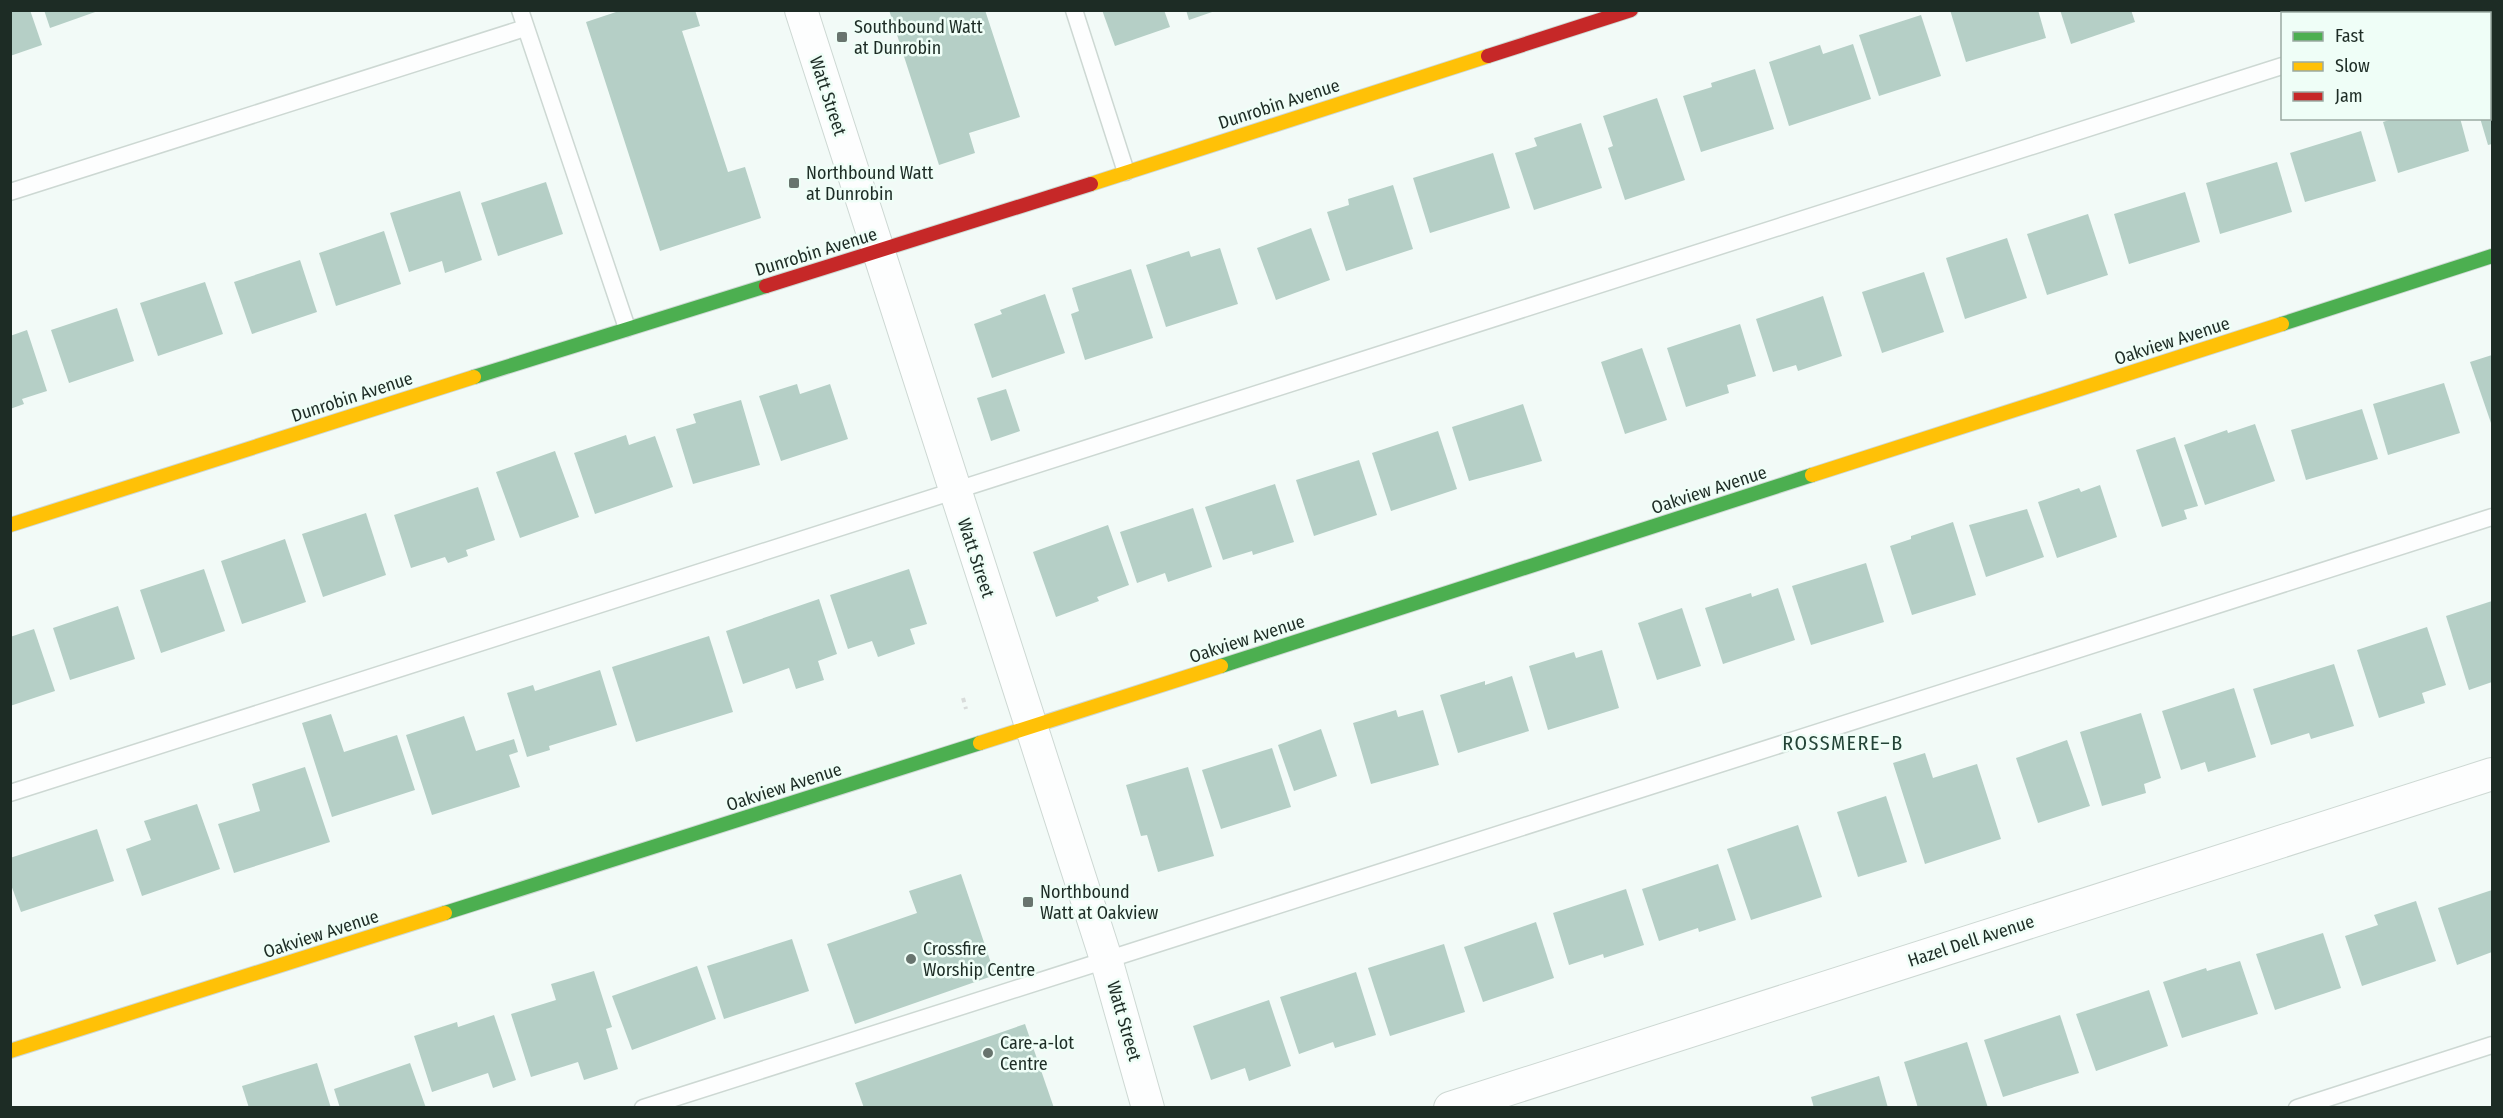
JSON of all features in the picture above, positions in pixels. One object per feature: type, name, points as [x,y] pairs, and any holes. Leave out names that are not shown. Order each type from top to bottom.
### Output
[{"type":"street","name":"Watt Street","points":[[801,10],[1106,959],[1148,1107]]},
{"type":"street","name":"Dunrobin Avenue","points":[[10,525],[627,328],[878,253],[1631,10]]},
{"type":"street","name":"Oakview Avenue","points":[[10,1051],[1031,728],[2493,256]]},
{"type":"street","name":"Hazel Dell Avenue","points":[[1450,1107],[2493,774]]},
{"type":"lane","points":[[520,10],[627,328]]},
{"type":"lane","points":[[1074,10],[1126,172]]},
{"type":"lane","points":[[10,192],[525,28]]},
{"type":"lane","points":[[10,794],[2281,67]]},
{"type":"lane","points":[[643,1107],[2493,517]]},
{"type":"lane","points":[[2297,1107],[2493,1045]]},
{"type":"building","points":[[10,10],[30,10],[42,45],[10,56]]},
{"type":"building","points":[[44,10],[98,10],[98,11],[50,28]]},
{"type":"building","points":[[622,10],[695,10],[700,26],[682,31],[728,172],[745,167],[761,218],[660,251],[586,22]]},
{"type":"building","points":[[889,10],[985,10],[1020,117],[969,133],[975,153],[939,165]]},
{"type":"building","points":[[1102,10],[1164,10],[1170,27],[1115,46]]},
{"type":"building","points":[[1186,10],[1215,10],[1215,11],[1189,20]]},
{"type":"building","points":[[1950,10],[2038,10],[2046,38],[1966,62]]},
{"type":"building","points":[[2060,10],[2131,10],[2135,22],[2071,44]]},
{"type":"building","points":[[1921,15],[1941,76],[1879,96],[1859,35]]},
{"type":"building","points":[[1853,44],[1871,99],[1789,126],[1769,62],[1820,45],[1823,54]]},
{"type":"building","points":[[1755,69],[1774,129],[1701,152],[1683,96],[1712,87],[1711,83]]},
{"type":"building","points":[[2491,88],[2492,144],[2488,145],[2481,120],[2491,120]]},
{"type":"building","points":[[1657,98],[1685,180],[1625,200],[1608,148],[1613,146],[1603,116]]},
{"type":"building","points":[[2389,120],[2461,120],[2469,151],[2398,173],[2383,122]]},
{"type":"building","points":[[1581,123],[1602,188],[1534,210],[1515,153],[1537,146],[1534,138]]},
{"type":"building","points":[[2361,131],[2376,181],[2305,202],[2290,153]]},
{"type":"building","points":[[1493,153],[1510,208],[1430,233],[1413,178]]},
{"type":"building","points":[[2277,162],[2292,212],[2220,234],[2206,183]]},
{"type":"building","points":[[546,182],[563,234],[498,256],[481,203]]},
{"type":"building","points":[[1393,185],[1413,249],[1346,271],[1327,212],[1349,205],[1348,199]]},
{"type":"building","points":[[460,191],[482,260],[445,273],[442,261],[409,272],[390,213]]},
{"type":"building","points":[[2185,192],[2200,242],[2129,264],[2114,214]]},
{"type":"building","points":[[2088,214],[2108,275],[2047,295],[2027,234]]},
{"type":"building","points":[[1311,228],[1330,280],[1276,300],[1257,248]]},
{"type":"building","points":[[384,231],[401,284],[336,306],[319,253]]},
{"type":"building","points":[[2007,238],[2027,298],[1965,319],[1946,258]]},
{"type":"building","points":[[1220,248],[1238,304],[1166,327],[1146,265],[1189,251],[1191,257]]},
{"type":"building","points":[[300,260],[317,312],[252,334],[234,282]]},
{"type":"building","points":[[1131,269],[1153,338],[1085,360],[1071,314],[1079,311],[1072,288]]},
{"type":"building","points":[[1924,272],[1944,332],[1882,353],[1862,292]]},
{"type":"building","points":[[205,282],[223,334],[158,356],[140,303]]},
{"type":"building","points":[[1045,294],[1065,353],[992,378],[974,324],[1002,314],[1000,310]]},
{"type":"building","points":[[1823,296],[1842,356],[1798,371],[1796,365],[1773,372],[1756,319]]},
{"type":"building","points":[[117,308],[134,361],[69,383],[51,330]]},
{"type":"building","points":[[1740,324],[1756,376],[1727,385],[1729,393],[1686,407],[1667,348]]},
{"type":"building","points":[[27,330],[47,391],[22,399],[24,404],[10,409],[10,336]]},
{"type":"building","points":[[1642,348],[1667,420],[1625,434],[1601,362]]},
{"type":"building","points":[[2492,355],[2492,426],[2470,362]]},
{"type":"building","points":[[2444,383],[2460,433],[2388,455],[2373,404]]},
{"type":"building","points":[[797,384],[800,394],[830,384],[848,439],[781,461],[759,396]]},
{"type":"building","points":[[1006,389],[1020,431],[991,441],[977,398]]},
{"type":"building","points":[[741,400],[760,465],[693,484],[676,429],[696,423],[693,414]]},
{"type":"building","points":[[1523,404],[1542,461],[1469,481],[1452,427]]},
{"type":"building","points":[[2362,409],[2378,459],[2306,480],[2291,430]]},
{"type":"building","points":[[2255,424],[2275,481],[2205,505],[2184,445],[2227,430],[2228,433]]},
{"type":"building","points":[[1438,431],[1457,489],[1391,511],[1372,453]]},
{"type":"building","points":[[626,435],[629,445],[655,436],[673,487],[595,514],[574,453]]},
{"type":"building","points":[[2175,437],[2198,506],[2184,510],[2187,519],[2162,527],[2136,450]]},
{"type":"building","points":[[555,451],[579,517],[520,538],[496,472]]},
{"type":"building","points":[[1359,460],[1377,515],[1314,536],[1296,480]]},
{"type":"building","points":[[1275,484],[1294,542],[1253,555],[1252,551],[1223,560],[1205,507]]},
{"type":"building","points":[[2100,485],[2117,537],[2057,558],[2038,502],[2079,488],[2081,492]]},
{"type":"building","points":[[478,487],[495,540],[466,550],[468,556],[448,563],[445,557],[411,568],[394,515]]},
{"type":"building","points":[[1193,508],[1212,567],[1168,582],[1165,573],[1137,583],[1120,532]]},
{"type":"building","points":[[2027,509],[2044,557],[1986,577],[1969,525]]},
{"type":"building","points":[[366,513],[386,575],[323,597],[302,534]]},
{"type":"building","points":[[1953,522],[1976,595],[1912,615],[1890,546],[1911,539],[1911,536]]},
{"type":"building","points":[[1108,525],[1129,585],[1097,597],[1099,601],[1056,617],[1033,552]]},
{"type":"building","points":[[285,539],[306,602],[242,624],[221,561]]},
{"type":"building","points":[[1866,563],[1884,622],[1811,645],[1792,586]]},
{"type":"building","points":[[204,569],[225,631],[161,653],[140,590]]},
{"type":"building","points":[[909,569],[927,624],[910,629],[915,644],[878,657],[872,641],[848,649],[830,595]]},
{"type":"building","points":[[1778,588],[1795,640],[1723,664],[1705,608],[1751,593],[1752,597]]},
{"type":"building","points":[[819,599],[837,654],[818,661],[824,680],[796,689],[789,668],[743,684],[726,631]]},
{"type":"building","points":[[2492,601],[2492,682],[2469,690],[2446,616]]},
{"type":"building","points":[[118,606],[135,659],[70,680],[53,628]]},
{"type":"building","points":[[1682,608],[1701,666],[1657,680],[1638,623]]},
{"type":"building","points":[[2427,627],[2446,685],[2422,693],[2425,703],[2379,718],[2357,650]]},
{"type":"building","points":[[34,629],[55,691],[10,706],[10,637]]},
{"type":"building","points":[[709,636],[733,712],[636,742],[612,667]]},
{"type":"building","points":[[1602,650],[1619,708],[1548,730],[1529,666],[1574,652],[1576,658]]},
{"type":"building","points":[[2334,664],[2354,726],[2311,739],[2309,733],[2271,745],[2253,689]]},
{"type":"building","points":[[600,670],[617,725],[549,746],[550,750],[527,757],[507,693],[533,685],[535,691]]},
{"type":"building","points":[[1512,676],[1529,731],[1458,753],[1440,695],[1485,681],[1485,685]]},
{"type":"building","points":[[2234,688],[2256,757],[2208,772],[2205,762],[2181,770],[2162,711]]},
{"type":"building","points":[[1396,710],[1398,717],[1423,710],[1439,765],[1371,784],[1353,723]]},
{"type":"building","points":[[2141,713],[2161,778],[2144,784],[2146,793],[2102,806],[2080,732]]},
{"type":"building","points":[[331,714],[344,752],[397,735],[415,790],[332,817],[302,723]]},
{"type":"building","points":[[464,716],[476,751],[514,739],[518,752],[509,755],[520,787],[432,815],[406,735]]},
{"type":"building","points":[[1321,729],[1337,776],[1294,791],[1278,745]]},
{"type":"building","points":[[2067,740],[2090,806],[2038,823],[2016,758]]},
{"type":"building","points":[[1272,748],[1291,807],[1221,829],[1202,770]]},
{"type":"building","points":[[1925,753],[1933,778],[1977,764],[2001,839],[1925,864],[1893,763]]},
{"type":"building","points":[[305,767],[330,842],[234,873],[218,824],[260,811],[252,784]]},
{"type":"building","points":[[1188,767],[1214,856],[1158,872],[1147,835],[1141,836],[1126,785]]},
{"type":"building","points":[[1886,796],[1907,862],[1858,877],[1837,812]]},
{"type":"building","points":[[197,804],[220,869],[142,896],[126,849],[151,840],[144,821]]},
{"type":"building","points":[[1798,825],[1822,897],[1751,920],[1727,849]]},
{"type":"building","points":[[97,829],[114,881],[21,912],[10,882],[10,858]]},
{"type":"building","points":[[1718,864],[1736,920],[1699,932],[1698,928],[1659,941],[1642,889]]},
{"type":"building","name":"Crossfire Worship Centre","points":[[961,874],[995,975],[855,1024],[827,944],[917,913],[909,891]]},
{"type":"building","points":[[1626,889],[1644,945],[1604,958],[1603,954],[1569,965],[1553,913]]},
{"type":"building","points":[[2492,890],[2492,952],[2457,965],[2438,908]]},
{"type":"building","points":[[2416,901],[2436,961],[2362,986],[2345,936],[2378,925],[2374,915]]},
{"type":"building","points":[[1536,922],[1554,978],[1483,1002],[1464,947]]},
{"type":"building","points":[[2323,933],[2341,988],[2275,1010],[2256,954]]},
{"type":"building","points":[[792,939],[809,991],[724,1019],[707,966]]},
{"type":"building","points":[[1444,944],[1465,1012],[1390,1036],[1368,968]]},
{"type":"building","points":[[2240,961],[2258,1014],[2182,1038],[2163,982],[2206,968],[2207,971]]},
{"type":"building","points":[[697,966],[716,1019],[632,1050],[612,996]]},
{"type":"building","points":[[594,971],[612,1027],[606,1029],[618,1069],[584,1080],[578,1062],[531,1077],[511,1014],[556,1000],[551,984]]},
{"type":"building","points":[[1356,972],[1376,1035],[1335,1048],[1333,1042],[1299,1054],[1280,997]]},
{"type":"building","points":[[2149,990],[2168,1046],[2096,1071],[2076,1014]]},
{"type":"building","points":[[1269,1000],[1291,1066],[1249,1081],[1245,1068],[1211,1080],[1193,1026]]},
{"type":"building","points":[[494,1015],[516,1080],[493,1088],[488,1073],[432,1092],[414,1036],[457,1022],[458,1027]]},
{"type":"building","points":[[2060,1015],[2079,1073],[2003,1097],[1984,1040]]},
{"type":"building","name":"Care-a-lot Centre","points":[[1025,1024],[1054,1108],[864,1108],[855,1083]]},
{"type":"building","points":[[1967,1042],[1988,1108],[1918,1108],[1904,1062]]},
{"type":"building","points":[[317,1063],[331,1108],[249,1108],[242,1086]]},
{"type":"building","points":[[410,1063],[426,1108],[340,1108],[334,1089]]},
{"type":"building","points":[[1879,1076],[1888,1108],[1814,1108],[1811,1097]]},
{"type":"traffic: fast","points":[[2282,324],[2492,256]]},
{"type":"traffic: fast","points":[[474,377],[766,286]]},
{"type":"traffic: fast","points":[[1221,666],[1812,475]]},
{"type":"traffic: fast","points":[[445,913],[980,743]]},
{"type":"traffic: slow","points":[[1091,184],[1488,56]]},
{"type":"traffic: slow","points":[[1812,475],[2282,324]]},
{"type":"traffic: slow","points":[[10,525],[474,377]]},
{"type":"traffic: slow","points":[[980,743],[1221,666]]},
{"type":"traffic: slow","points":[[10,1051],[445,913]]},
{"type":"traffic: jam","points":[[1488,56],[1631,10]]},
{"type":"traffic: jam","points":[[766,286],[1091,184]]},
{"type":"place","name":"Southbound Watt at Dunrobin","points":[[842,37]]},
{"type":"place","name":"Northbound Watt at Dunrobin","points":[[794,183]]},
{"type":"place","name":"Northbound Watt at Oakview","points":[[1028,902]]},
{"type":"place","name":"Crossfire Worship Centre","points":[[911,959]]},
{"type":"place","name":"Care-a-lot Centre","points":[[988,1053]]},
{"type":"district","name":"ROSSMERE–B","points":[[1843,743]]}]
